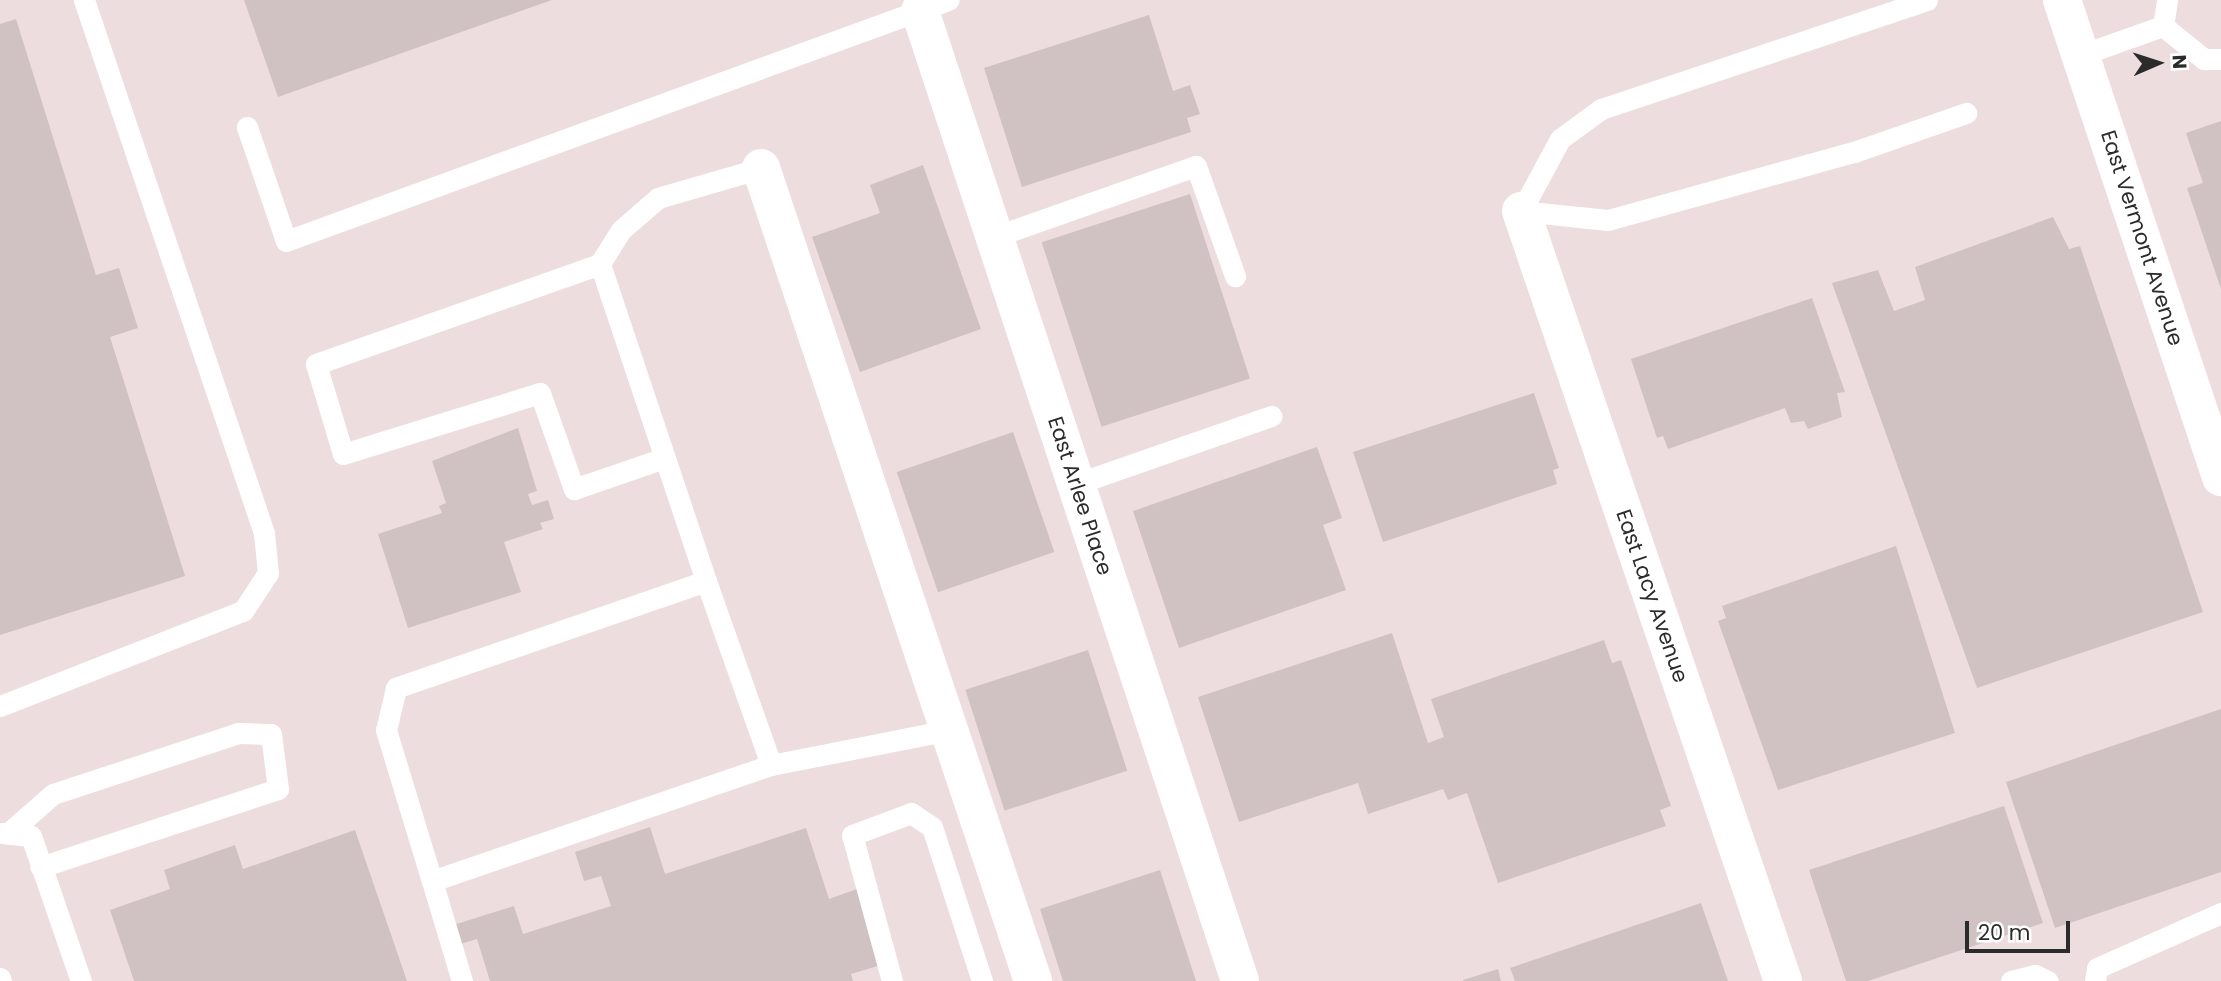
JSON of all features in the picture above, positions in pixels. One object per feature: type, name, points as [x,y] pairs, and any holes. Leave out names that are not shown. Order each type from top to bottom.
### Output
[{"type":"street","name":"East Vermont Avenue","points":[[2062,0],[2212,420],[2221,477]]},
{"type":"street","name":"East Arlee Place","points":[[934,6],[994,237],[1240,981]]},
{"type":"street","points":[[761,168],[1033,981]]},
{"type":"street","name":"East Lacy Avenue","points":[[1521,211],[1783,981]]},
{"type":"lane","points":[[0,706],[243,611],[268,573],[264,533],[83,0]]},
{"type":"lane","points":[[1927,0],[1601,108],[1560,139],[1521,211],[1608,220],[1854,152],[1966,113]]},
{"type":"lane","points":[[2163,26],[2167,0]]},
{"type":"lane","points":[[247,127],[286,241],[934,6]]},
{"type":"lane","points":[[2081,55],[2163,26]]},
{"type":"lane","points":[[2163,26],[2204,60],[2221,60]]},
{"type":"lane","points":[[994,237],[1196,166],[1236,276]]},
{"type":"lane","points":[[664,457],[574,489],[540,393],[343,454],[316,364],[600,264],[621,230],[658,198],[761,168]]},
{"type":"lane","points":[[600,264],[771,765]]},
{"type":"lane","points":[[1076,484],[1271,416]]},
{"type":"lane","points":[[463,981],[386,730],[396,688],[706,581]]},
{"type":"lane","points":[[432,881],[771,765],[949,730]]},
{"type":"lane","points":[[6,832],[53,794],[238,733],[271,734],[278,789],[41,867]]},
{"type":"lane","points":[[892,981],[852,835],[911,813],[932,827],[982,981]]},
{"type":"lane","points":[[6,832],[31,836],[81,981]]},
{"type":"lane","points":[[2095,981],[2097,968],[2221,913]]},
{"type":"lane","points":[[2011,981],[2035,975],[2048,981]]},
{"type":"building","points":[[244,0],[552,0],[278,97]]},
{"type":"building","points":[[1149,15],[1173,91],[1190,85],[1200,114],[1187,118],[1191,132],[1022,187],[984,68]]},
{"type":"building","points":[[16,19],[96,275],[119,268],[138,328],[110,337],[185,576],[0,635],[0,24]]},
{"type":"building","points":[[2221,121],[2221,289],[2187,188],[2203,183],[2186,133]]},
{"type":"building","points":[[923,165],[981,329],[860,372],[812,237],[880,213],[870,185]]},
{"type":"building","points":[[1190,194],[1250,379],[1102,427],[1042,242]]},
{"type":"building","points":[[2053,217],[2069,249],[2080,246],[2203,612],[1977,688],[1832,283],[1878,270],[1894,311],[1925,300],[1915,267]]},
{"type":"building","points":[[1812,298],[1845,392],[1837,393],[1842,417],[1808,429],[1804,421],[1791,423],[1785,408],[1668,449],[1663,436],[1657,438],[1631,359]]},
{"type":"building","points":[[1534,393],[1559,468],[1553,470],[1557,484],[1383,542],[1353,452]]},
{"type":"building","points":[[518,428],[537,491],[528,494],[532,505],[548,500],[554,519],[540,523],[543,529],[504,542],[521,592],[408,628],[378,534],[442,513],[439,506],[446,503],[432,461]]},
{"type":"building","points":[[1013,432],[1054,552],[938,592],[897,472]]},
{"type":"building","points":[[1317,447],[1342,518],[1323,525],[1346,590],[1179,648],[1133,511]]},
{"type":"building","points":[[1896,546],[1955,733],[1778,790],[1718,621],[1726,618],[1722,606]]},
{"type":"building","points":[[1392,633],[1428,743],[1444,737],[1431,699],[1604,640],[1612,663],[1621,660],[1671,806],[1660,810],[1666,826],[1498,883],[1467,793],[1448,800],[1443,789],[1368,814],[1358,783],[1239,822],[1198,697]]},
{"type":"building","points":[[1088,650],[1127,771],[1005,811],[965,690]]},
{"type":"building","points":[[2221,709],[2221,872],[2055,928],[2006,782]]},
{"type":"building","points":[[2004,806],[2043,923],[1868,981],[1846,981],[1809,870]]},
{"type":"building","points":[[650,827],[665,874],[806,828],[829,899],[857,889],[881,965],[851,974],[853,981],[490,981],[477,939],[457,945],[450,926],[514,906],[523,934],[611,906],[601,876],[584,881],[575,852]]},
{"type":"building","points":[[355,830],[407,981],[134,981],[110,910],[170,889],[164,870],[235,845],[243,869]]},
{"type":"building","points":[[1160,870],[1196,981],[1063,981],[1040,909]]},
{"type":"building","points":[[1701,903],[1728,981],[1515,981],[1510,968]]},
{"type":"building","points":[[1498,969],[1501,981],[1463,981],[1463,980]]}]
